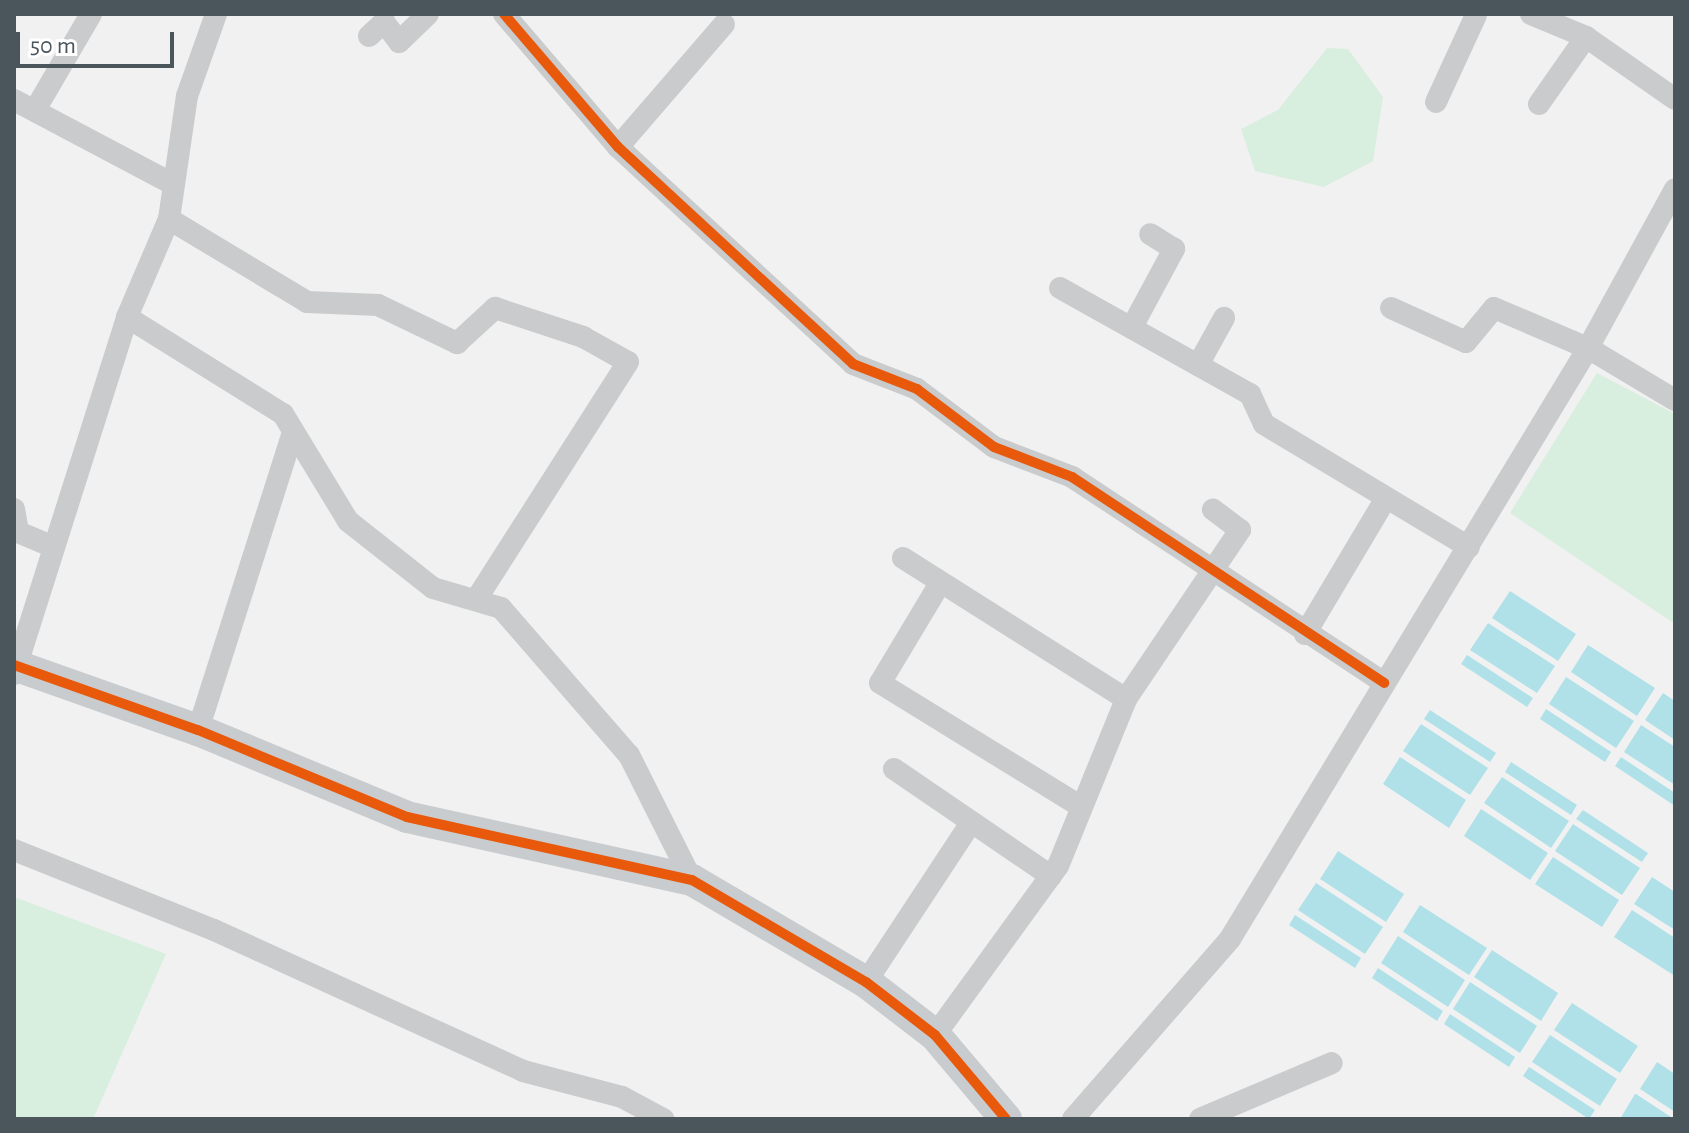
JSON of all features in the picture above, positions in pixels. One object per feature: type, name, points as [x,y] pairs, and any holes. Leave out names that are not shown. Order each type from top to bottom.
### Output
[{"type":"street","points":[[35,110],[91,14]]},
{"type":"street","points":[[216,14],[187,96],[181,160],[171,183],[169,219],[127,317],[15,668],[198,730],[407,817],[692,880],[866,982],[935,1035],[1006,1119]]},
{"type":"street","points":[[369,36],[384,22],[399,42],[428,14]]},
{"type":"street","points":[[1436,102],[1476,14]]},
{"type":"street","points":[[1531,14],[1586,37],[1671,88]]},
{"type":"street","points":[[515,18],[618,147],[853,364],[917,389],[994,447],[1072,477],[1305,634],[1384,683]]},
{"type":"street","points":[[618,147],[724,24]]},
{"type":"street","points":[[1539,104],[1586,37]]},
{"type":"street","points":[[14,100],[171,183]]},
{"type":"street","points":[[1073,1119],[1230,939],[1588,348],[1675,189]]},
{"type":"street","points":[[169,219],[307,302],[378,305],[457,343],[495,308],[583,337],[628,362],[476,600]]},
{"type":"street","points":[[1132,327],[1174,249],[1150,234]]},
{"type":"street","points":[[1060,288],[1250,394],[1264,424],[1385,500],[1469,547]]},
{"type":"street","points":[[1391,308],[1466,342],[1494,308],[1588,348],[1675,400]]},
{"type":"street","points":[[127,317],[283,414],[292,435],[348,521],[433,588],[501,608],[629,755],[692,880]]},
{"type":"street","points":[[1198,365],[1224,318]]},
{"type":"street","points":[[198,730],[292,435]]},
{"type":"street","points":[[1305,634],[1385,500]]},
{"type":"street","points":[[14,509],[18,532],[54,547]]},
{"type":"street","points":[[935,1035],[1051,876],[1078,805],[1126,699],[1240,530],[1213,510]]},
{"type":"street","points":[[903,558],[939,585],[1126,699]]},
{"type":"street","points":[[939,585],[880,683],[1078,805]]},
{"type":"street","points":[[894,769],[1051,876]]},
{"type":"street","points":[[866,982],[971,823]]},
{"type":"street","points":[[14,850],[214,930],[523,1071],[622,1097],[663,1119]]},
{"type":"street","points":[[1213,1117],[1332,1063]]},
{"type":"green space","points":[[1327,48],[1348,49],[1383,97],[1373,161],[1324,187],[1255,171],[1241,129],[1278,110]]},
{"type":"green space","points":[[1597,373],[1675,414],[1675,624],[1510,513]]},
{"type":"green space","points":[[14,897],[166,954],[93,1119],[14,1119]]},
{"type":"water","points":[[1510,591],[1576,634],[1558,661],[1492,618]]},
{"type":"water","points":[[1488,623],[1555,666],[1537,693],[1470,650]]},
{"type":"water","points":[[1588,645],[1655,688],[1637,716],[1571,672]]},
{"type":"water","points":[[1467,655],[1533,698],[1527,707],[1461,664]]},
{"type":"water","points":[[1566,677],[1634,721],[1616,748],[1549,704]]},
{"type":"water","points":[[1663,693],[1675,701],[1675,740],[1645,720]]},
{"type":"water","points":[[1546,709],[1611,752],[1605,762],[1540,719]]},
{"type":"water","points":[[1430,710],[1496,753],[1490,762],[1424,719]]},
{"type":"water","points":[[1421,724],[1488,768],[1470,795],[1403,751]]},
{"type":"water","points":[[1641,725],[1675,747],[1675,785],[1624,752]]},
{"type":"water","points":[[1400,757],[1466,800],[1449,828],[1383,784]]},
{"type":"water","points":[[1621,757],[1675,793],[1675,806],[1615,766]]},
{"type":"water","points":[[1511,762],[1577,805],[1571,815],[1505,772]]},
{"type":"water","points":[[1502,777],[1569,821],[1551,848],[1484,803]]},
{"type":"water","points":[[1481,809],[1548,853],[1530,880],[1464,836]]},
{"type":"water","points":[[1583,810],[1648,853],[1642,862],[1576,819]]},
{"type":"water","points":[[1573,824],[1640,868],[1622,895],[1555,851]]},
{"type":"water","points":[[1338,851],[1404,894],[1386,922],[1320,879]]},
{"type":"water","points":[[1553,857],[1619,900],[1602,927],[1535,884]]},
{"type":"water","points":[[1652,877],[1675,892],[1675,930],[1634,904]]},
{"type":"water","points":[[1316,883],[1383,927],[1365,954],[1298,910]]},
{"type":"water","points":[[1420,905],[1487,948],[1469,975],[1403,932]]},
{"type":"water","points":[[1632,910],[1675,938],[1675,976],[1614,937]]},
{"type":"water","points":[[1295,915],[1361,958],[1355,968],[1289,925]]},
{"type":"water","points":[[1398,936],[1465,980],[1448,1007],[1381,963]]},
{"type":"water","points":[[1492,950],[1558,993],[1541,1021],[1474,977]]},
{"type":"water","points":[[1378,968],[1443,1011],[1437,1021],[1372,978]]},
{"type":"water","points":[[1470,982],[1537,1026],[1520,1053],[1453,1009]]},
{"type":"water","points":[[1572,1003],[1638,1046],[1620,1073],[1554,1030]]},
{"type":"water","points":[[1450,1014],[1515,1057],[1509,1067],[1444,1024]]},
{"type":"water","points":[[1550,1035],[1617,1079],[1600,1106],[1532,1062]]},
{"type":"water","points":[[1657,1062],[1675,1074],[1675,1112],[1640,1089]]},
{"type":"water","points":[[1529,1067],[1595,1110],[1589,1119],[1523,1076]]},
{"type":"water","points":[[1636,1094],[1674,1119],[1620,1119]]},
{"type":"cycle path","points":[[504,14],[618,147],[853,364],[917,389],[994,447],[1072,477],[1384,683]]},
{"type":"cycle path","points":[[14,665],[198,730],[407,817],[692,880],[866,982],[935,1035],[1006,1119]]}]
